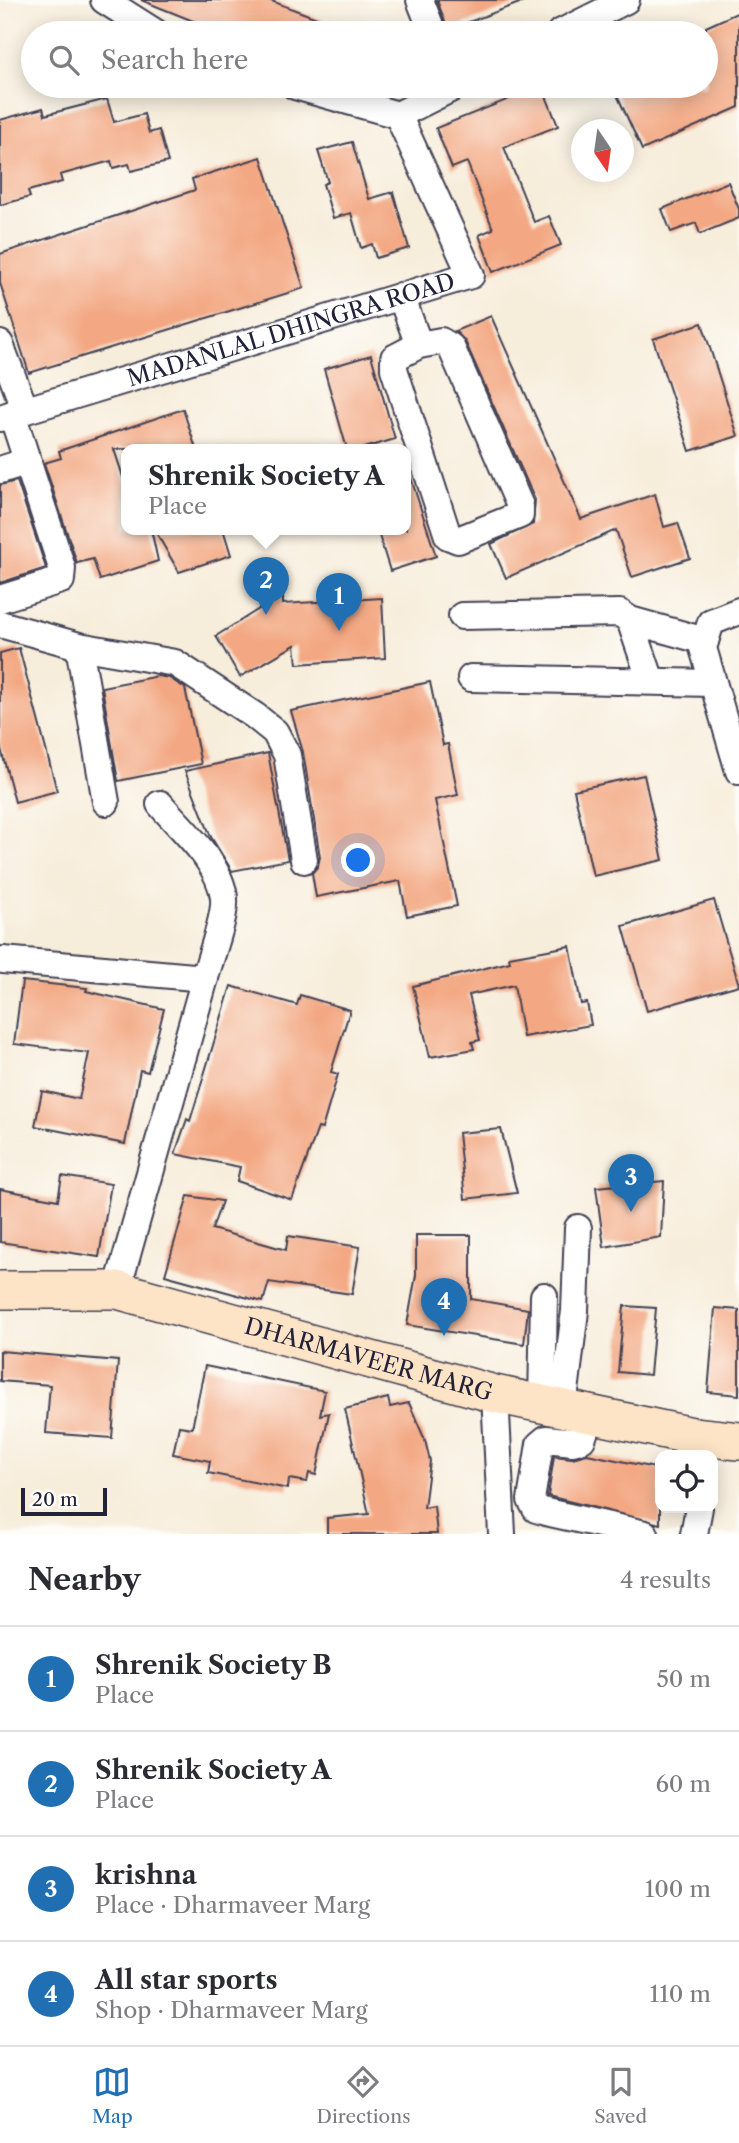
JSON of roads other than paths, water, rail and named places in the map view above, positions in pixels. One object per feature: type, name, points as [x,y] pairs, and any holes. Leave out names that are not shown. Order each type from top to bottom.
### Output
[{"type":"street","points":[[104,0],[137,21]]},
{"type":"street","points":[[421,0],[429,21]]},
{"type":"street","points":[[584,21],[626,0]]},
{"type":"street","points":[[336,98],[398,116],[432,98]]},
{"type":"street","name":"MADANLAL DHINGRA ROAD","points":[[12,414],[471,275],[398,116]]},
{"type":"street","points":[[401,296],[419,345]]},
{"type":"street","points":[[410,444],[394,358],[419,345],[441,341],[451,347],[520,506],[520,515],[458,540],[448,536],[413,457]]},
{"type":"street","points":[[0,344],[12,414],[62,568],[61,580],[0,599]]},
{"type":"street","points":[[0,470],[28,461]]},
{"type":"street","points":[[739,611],[711,622],[703,648],[739,771]]},
{"type":"street","points":[[462,616],[620,613],[630,620],[705,641]]},
{"type":"street","points":[[630,620],[651,681]]},
{"type":"street","points":[[0,624],[79,646],[175,663],[275,732],[287,755],[304,860]]},
{"type":"street","points":[[79,646],[106,802]]},
{"type":"street","points":[[471,678],[713,683]]},
{"type":"street","points":[[117,1290],[205,978],[224,900],[220,880],[204,855],[160,804]]},
{"type":"street","points":[[3,960],[205,978]]},
{"type":"street","points":[[565,1409],[573,1337],[578,1228]]},
{"type":"street","name":"DHARMAVEER MARG","points":[[0,1290],[117,1290],[495,1394],[720,1445]]},
{"type":"street","points":[[544,1296],[565,1409],[582,1439],[573,1443],[547,1439],[540,1444],[531,1500],[536,1509],[546,1512],[645,1534]]},
{"type":"street","points":[[495,1394],[502,1534]]},
{"type":"street","points":[[694,1534],[698,1513]]},
{"type":"place","name":"Shrenik Society A","points":[[266,615]]},
{"type":"place","name":"Shrenik Society B","points":[[339,631]]},
{"type":"place","name":"krishna","points":[[631,1212]]},
{"type":"place","name":"All star sports","points":[[444,1336]]}]
